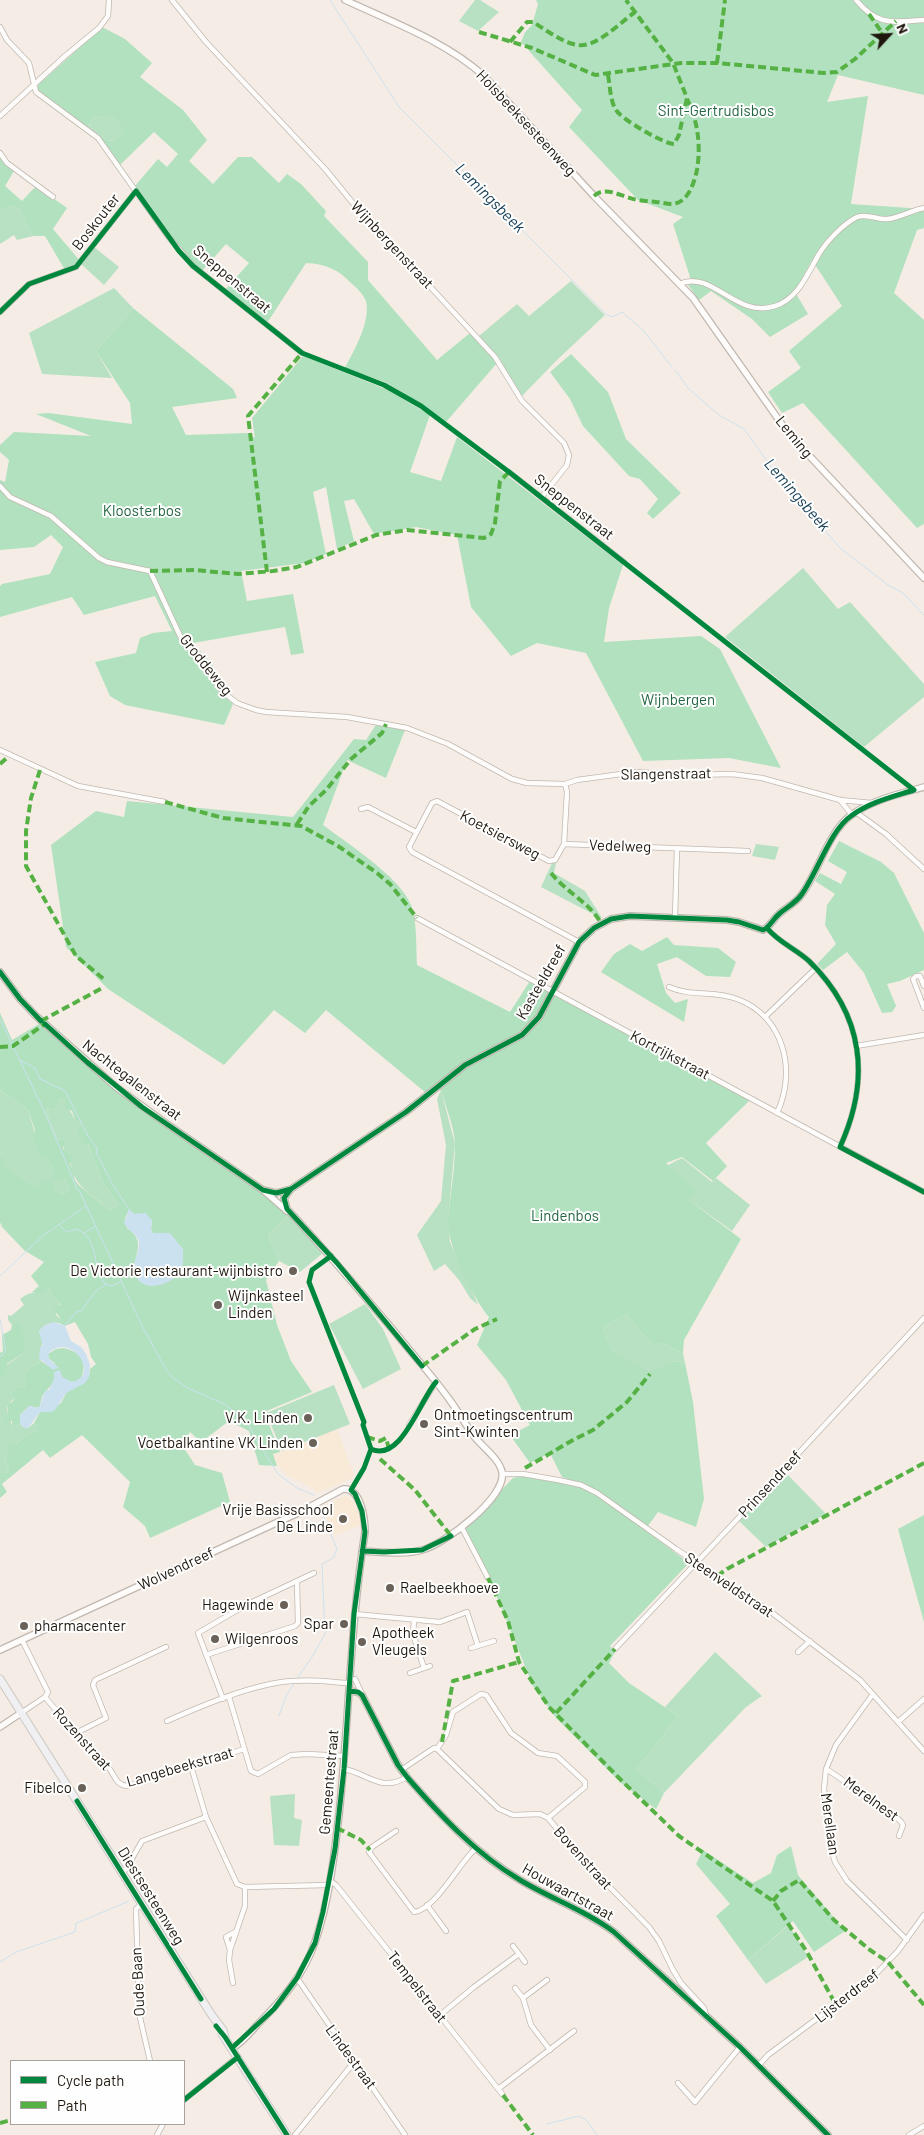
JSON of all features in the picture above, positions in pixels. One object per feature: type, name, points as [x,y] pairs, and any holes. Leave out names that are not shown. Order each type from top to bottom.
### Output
[{"type":"main road","name":"Diestsesteenweg","points":[[0,1679],[214,2019],[221,2026],[225,2037],[287,2135]]},
{"type":"street","points":[[0,116],[104,22],[109,13],[109,0]]},
{"type":"street","name":"Wijnbergenstraat","points":[[172,0],[206,42],[326,170],[352,202],[494,357],[522,401],[564,443],[569,455],[567,465],[541,498]]},
{"type":"street","name":"Holsbeeksesteenweg","points":[[345,0],[418,33],[476,69],[679,284]]},
{"type":"street","points":[[856,0],[869,14],[882,21],[924,20]]},
{"type":"street","name":"Sneppenstraat","points":[[0,27],[7,40],[29,63],[36,92],[98,138],[176,247],[192,266],[302,353]]},
{"type":"street","points":[[0,153],[7,163],[54,197]]},
{"type":"street","name":"Boskouter","points":[[0,312],[29,284],[76,267],[136,191]]},
{"type":"street","points":[[679,284],[686,281],[703,282],[724,296],[743,303],[761,308],[775,306],[788,298],[804,281],[824,247],[849,222],[862,216],[887,219],[921,208]]},
{"type":"street","name":"Leming","points":[[679,284],[692,298],[727,345],[788,433],[924,578]]},
{"type":"street","name":"Sneppenstraat","points":[[509,472],[624,562]]},
{"type":"street","name":"Groddeweg","points":[[0,486],[10,497],[51,516],[98,558],[107,562],[150,571],[181,638],[223,692],[237,703],[266,712],[347,717],[386,724]]},
{"type":"street","name":"Slangenstraat","points":[[386,724],[416,731],[448,744],[519,782],[554,786],[577,780],[636,772],[687,775],[732,774],[762,778],[840,800],[872,803],[924,787]]},
{"type":"street","points":[[0,750],[78,786],[164,802]]},
{"type":"street","name":"Koetsiersweg","points":[[565,784],[567,792],[564,844],[555,860],[549,861],[437,802],[432,803],[409,847],[412,852],[579,942]]},
{"type":"street","points":[[840,800],[855,814],[886,834],[924,869]]},
{"type":"street","points":[[840,1148],[858,1096],[859,1064],[850,1022],[839,997],[816,968],[797,951],[772,935],[767,928],[778,915],[795,903],[802,894],[837,831],[855,814],[872,803]]},
{"type":"street","points":[[361,809],[368,808],[416,832]]},
{"type":"street","name":"Vedelweg","points":[[564,844],[748,851]]},
{"type":"street","points":[[675,918],[677,848]]},
{"type":"street","name":"Kasteeldreef","points":[[280,1198],[406,1112],[465,1065],[517,1040],[531,1028],[579,942],[594,928],[620,917],[727,920],[758,929],[767,928]]},
{"type":"street","name":"Kortrijkstraat","points":[[417,918],[924,1192]]},
{"type":"street","points":[[765,1017],[816,968]]},
{"type":"street","name":"Nachtegalenstraat","points":[[0,972],[20,999],[35,1015],[116,1087],[149,1112],[263,1190],[271,1198],[280,1198],[283,1208],[293,1215],[337,1263],[436,1382],[475,1438],[498,1462],[503,1474]]},
{"type":"street","points":[[924,986],[920,976],[916,976],[913,979],[924,1008]]},
{"type":"street","points":[[669,987],[679,991],[713,993],[738,999],[765,1017],[780,1040],[786,1066],[786,1087],[777,1112]]},
{"type":"street","points":[[856,1046],[924,1035]]},
{"type":"street","name":"Prinsendreef","points":[[614,1649],[924,1318]]},
{"type":"street","points":[[410,1425],[436,1382]]},
{"type":"street","points":[[362,1551],[422,1550],[451,1536],[462,1528],[497,1492],[502,1483],[503,1474]]},
{"type":"street","name":"Steenveldstraat","points":[[503,1474],[524,1474],[549,1478],[589,1489],[810,1641],[860,1680],[924,1751]]},
{"type":"street","name":"Gemeentestraat","points":[[232,2048],[274,2009],[297,1978],[315,1943],[329,1882],[344,1769],[349,1691],[352,1681],[354,1614],[364,1520],[359,1501],[352,1488]]},
{"type":"street","name":"Wolvendreef","points":[[0,1650],[302,1511],[322,1498],[343,1489],[352,1488]]},
{"type":"street","points":[[462,1528],[488,1578]]},
{"type":"street","points":[[223,1699],[198,1633],[246,1605],[314,1573]]},
{"type":"street","points":[[206,1655],[295,1626],[298,1623],[297,1582]]},
{"type":"street","points":[[354,1614],[440,1622],[467,1612],[478,1646]]},
{"type":"street","points":[[414,1620],[413,1634],[424,1668]]},
{"type":"street","name":"Rozenstraat","points":[[22,1640],[48,1692],[45,1697],[22,1714]]},
{"type":"street","points":[[471,1648],[494,1640]]},
{"type":"street","points":[[798,1652],[810,1641]]},
{"type":"street","points":[[76,1733],[106,1718],[93,1685],[95,1680],[166,1647]]},
{"type":"street","points":[[410,1673],[430,1666]]},
{"type":"street","points":[[167,1721],[223,1699],[275,1683],[292,1681],[352,1681]]},
{"type":"street","name":"Houwaartstraat","points":[[352,1681],[362,1696],[401,1770],[476,1848],[522,1882],[592,1916],[606,1926],[740,2047],[828,2135]]},
{"type":"street","points":[[349,1691],[356,1692],[362,1696]]},
{"type":"street","points":[[401,1770],[434,1748],[437,1749],[446,1734],[453,1712],[481,1694],[486,1695],[511,1733],[538,1753],[557,1756],[584,1782],[585,1787],[548,1818]]},
{"type":"street","name":"Merellaan","points":[[874,1694],[836,1745],[826,1769],[824,1789],[830,1845],[835,1862],[847,1881],[907,1940]]},
{"type":"street","name":"Rozenstraat","points":[[45,1697],[109,1768],[118,1782]]},
{"type":"street","points":[[229,1698],[251,1771],[258,1774],[290,1755],[345,1756]]},
{"type":"street","points":[[898,1722],[924,1699]]},
{"type":"street","points":[[0,1727],[22,1714]]},
{"type":"street","name":"Langebeekstraat","points":[[118,1782],[127,1786],[244,1749]]},
{"type":"street","name":"Bovenstraat","points":[[437,1749],[499,1809],[513,1815],[540,1814],[548,1818],[583,1860],[649,1927],[659,1941],[681,1983],[704,2008],[707,2016]]},
{"type":"street","points":[[191,1766],[206,1817],[237,1884],[245,1887],[329,1882]]},
{"type":"street","points":[[344,1769],[378,1783],[397,1781],[407,1777]]},
{"type":"street","name":"Merelnest","points":[[826,1769],[844,1779],[880,1810],[901,1821],[903,1825],[899,1836]]},
{"type":"street","points":[[122,1872],[126,1869],[142,1841],[206,1817]]},
{"type":"street","points":[[396,1831],[372,1847],[370,1852],[411,1911],[418,1912],[427,1906],[458,1871],[463,1860],[476,1848]]},
{"type":"street","name":"Tempelstraat","points":[[329,1882],[333,1881],[503,2095]]},
{"type":"street","points":[[233,1983],[229,1960],[230,1950],[245,1906],[245,1887]]},
{"type":"street","name":"Oude Baan","points":[[142,1904],[136,1909],[137,1998],[141,2028],[150,2060]]},
{"type":"street","points":[[427,1906],[446,1931]]},
{"type":"street","name":"Lijsterdreef","points":[[759,2065],[768,2054],[873,1977],[907,1940],[924,1915]]},
{"type":"street","points":[[230,1950],[226,1938],[235,1932]]},
{"type":"street","points":[[513,1946],[525,1962]]},
{"type":"street","points":[[439,2016],[519,1954]]},
{"type":"street","name":"Lindestraat","points":[[297,1978],[405,2135]]},
{"type":"street","points":[[523,1998],[547,1980]]},
{"type":"street","points":[[514,1988],[523,1998],[531,2025],[550,2050]]},
{"type":"street","points":[[498,2089],[574,2031]]},
{"type":"street","points":[[678,2083],[695,2102],[740,2047]]},
{"type":"street","points":[[185,2099],[238,2056]]},
{"type":"street","points":[[295,2135],[355,2061]]},
{"type":"street","points":[[909,2135],[924,2126]]},
{"type":"shaded area","points":[[337,1429],[354,1475],[351,1479],[316,1493],[313,1488],[287,1475],[279,1467],[274,1455]]},
{"type":"shaded area","name":"Vrije Basisschool De Linde","points":[[347,1495],[355,1503],[361,1525],[335,1535],[321,1507]]},
{"type":"green space","points":[[475,0],[480,0],[499,12],[478,31],[459,21]]},
{"type":"green space","name":"Sint-Gertrudisbos","points":[[536,0],[924,0],[924,95],[838,75],[827,102],[868,96],[851,204],[924,209],[924,228],[917,230],[894,293],[924,320],[924,524],[917,528],[803,403],[782,413],[768,392],[801,368],[789,351],[842,306],[812,260],[795,292],[808,314],[770,337],[752,319],[711,291],[699,300],[688,285],[692,283],[673,224],[683,217],[638,200],[569,127],[582,110],[521,42],[525,32],[532,25],[538,4]]},
{"type":"green space","points":[[102,27],[125,39],[152,63],[140,77],[183,110],[207,140],[189,161],[213,184],[238,157],[252,157],[279,183],[287,174],[301,184],[326,211],[324,216],[368,262],[368,280],[437,360],[470,333],[497,363],[446,422],[385,382],[345,368],[361,336],[367,309],[366,301],[358,289],[336,271],[325,266],[306,263],[267,323],[225,290],[249,263],[226,244],[202,271],[185,255],[135,186],[158,159],[167,167],[178,154],[154,132],[120,165],[100,138],[38,91],[38,85]],"holes":[[[111,116],[125,130],[116,140],[108,141],[88,126],[93,118]]]},
{"type":"green space","points":[[111,116],[126,130],[116,140],[108,141],[88,126],[93,118]]},
{"type":"green space","points":[[0,155],[14,171],[5,186],[22,201],[36,186],[67,208],[53,229],[80,261],[65,270],[45,236],[33,236],[20,209],[10,206],[0,211]]},
{"type":"green space","points":[[10,206],[20,209],[33,236],[17,240],[14,235],[0,244],[0,211]]},
{"type":"green space","points":[[94,247],[119,267],[104,285],[81,264]]},
{"type":"green space","points":[[571,281],[605,315],[521,397],[499,358],[479,336],[517,304],[529,316]]},
{"type":"green space","points":[[114,288],[133,308],[96,351],[112,378],[42,374],[29,333]]},
{"type":"green space","name":"Kloosterbos","points":[[133,308],[233,389],[237,398],[172,407],[186,435],[248,433],[255,438],[252,418],[303,356],[388,390],[430,415],[410,472],[441,481],[457,437],[623,565],[609,608],[604,642],[701,636],[720,649],[781,768],[729,758],[643,761],[586,653],[537,643],[511,656],[471,607],[457,535],[416,527],[374,534],[354,499],[344,501],[354,541],[337,549],[326,487],[313,492],[326,554],[305,563],[241,571],[247,601],[293,594],[304,653],[291,655],[285,627],[193,643],[212,664],[219,677],[214,687],[233,704],[224,725],[125,705],[110,696],[95,662],[136,653],[140,638],[153,633],[172,631],[155,596],[84,615],[72,597],[0,617],[0,586],[50,574],[63,547],[51,535],[34,547],[0,550],[0,480],[5,482],[9,460],[0,452],[0,445],[14,432],[91,436],[36,414],[48,413],[132,424],[130,403],[96,351]]},
{"type":"green space","points":[[571,354],[608,392],[626,439],[681,493],[653,519],[647,513],[658,499],[640,479],[629,476],[583,426],[570,399],[550,372]]},
{"type":"green space","points":[[803,568],[838,609],[850,602],[924,684],[924,697],[864,747],[725,637]]},
{"type":"green space","name":"Lindenbos","points":[[376,725],[405,730],[386,778],[347,760],[323,825],[375,864],[400,888],[408,899],[413,911],[415,924],[417,965],[510,1012],[530,981],[750,1100],[706,1143],[727,1166],[713,1181],[682,1157],[666,1163],[697,1191],[689,1200],[741,1239],[684,1340],[683,1353],[661,1343],[654,1347],[626,1314],[603,1328],[612,1351],[649,1372],[674,1361],[685,1363],[693,1402],[704,1499],[696,1527],[658,1512],[648,1526],[597,1493],[562,1477],[550,1453],[530,1463],[510,1435],[530,1425],[506,1380],[477,1345],[489,1317],[468,1284],[451,1242],[448,1219],[455,1139],[441,1090],[426,1093],[326,1010],[305,1033],[274,1010],[224,1065],[108,989],[66,947],[51,845],[96,811],[124,817],[127,801],[293,817],[354,739],[366,740]]},
{"type":"green space","points":[[839,841],[881,862],[894,873],[924,933],[924,970],[900,981],[887,984],[896,1006],[892,1012],[882,1013],[864,973],[847,952],[823,970],[817,964],[836,944],[825,925],[827,905],[835,894],[815,881],[820,873],[841,884],[847,872],[828,861]]},
{"type":"green space","points":[[756,844],[779,847],[775,860],[752,856]]},
{"type":"green space","points":[[556,862],[554,873],[585,891],[602,918],[597,920],[593,914],[541,887],[552,863]]},
{"type":"green space","points":[[667,937],[674,945],[718,948],[736,962],[730,977],[706,976],[677,957],[657,964],[666,993],[675,1003],[688,999],[684,1022],[601,972],[614,954],[630,944],[642,951]]},
{"type":"green space","points":[[0,1013],[12,1040],[39,1024],[125,1094],[275,1202],[288,1215],[268,1235],[279,1261],[266,1280],[277,1325],[291,1361],[312,1392],[264,1412],[280,1452],[273,1454],[277,1466],[259,1465],[249,1431],[229,1421],[201,1442],[190,1432],[182,1445],[195,1465],[222,1473],[230,1502],[150,1538],[145,1526],[123,1507],[130,1482],[82,1435],[50,1458],[43,1450],[2,1484],[7,1492],[0,1498],[0,1473],[6,1473],[9,1470],[5,1458],[10,1453],[6,1448],[11,1442],[17,1445],[21,1438],[38,1430],[38,1426],[34,1423],[40,1412],[48,1412],[61,1403],[66,1393],[89,1377],[90,1369],[96,1364],[91,1357],[88,1344],[75,1322],[65,1326],[59,1323],[61,1319],[53,1308],[60,1305],[60,1302],[53,1297],[49,1288],[40,1293],[32,1292],[39,1286],[31,1276],[44,1262],[25,1251],[2,1227],[0,1222],[0,1152],[5,1167],[37,1188],[44,1181],[50,1182],[54,1190],[63,1194],[70,1190],[64,1178],[55,1181],[52,1177],[54,1172],[46,1157],[41,1157],[28,1110],[0,1090]],"holes":[[[64,1099],[66,1108],[72,1111],[75,1120],[79,1120],[82,1124],[78,1133],[83,1143],[88,1144],[102,1181],[119,1205],[110,1210],[77,1183],[70,1164],[73,1160],[70,1153],[64,1150],[63,1147],[66,1144],[64,1140],[57,1139],[46,1111],[49,1108],[54,1108],[58,1105],[58,1101]],[[129,1210],[134,1214],[152,1220],[151,1229],[153,1233],[172,1237],[183,1249],[182,1267],[171,1280],[151,1286],[134,1272],[138,1243],[137,1238],[127,1228],[125,1218]]]},
{"type":"green space","points":[[0,1090],[28,1110],[42,1157],[46,1157],[54,1172],[64,1178],[70,1190],[63,1194],[54,1190],[37,1188],[4,1167],[0,1152]]},
{"type":"green space","points":[[441,1090],[455,1144],[448,1220],[450,1242],[478,1305],[470,1298],[459,1280],[445,1264],[434,1271],[417,1235],[441,1201],[446,1145],[437,1099]]},
{"type":"green space","points":[[64,1099],[75,1120],[79,1120],[82,1124],[80,1130],[88,1144],[102,1181],[119,1205],[110,1210],[77,1181],[73,1173],[70,1153],[64,1150],[64,1140],[57,1139],[46,1111],[58,1101]]},
{"type":"green space","points":[[682,1158],[712,1182],[716,1178],[750,1205],[732,1231],[689,1200],[696,1191],[668,1165]]},
{"type":"green space","points":[[288,1215],[323,1253],[300,1272],[279,1261],[268,1235]]},
{"type":"green space","points":[[49,1288],[53,1297],[60,1302],[56,1315],[61,1319],[59,1323],[45,1325],[39,1332],[43,1341],[40,1352],[41,1361],[26,1371],[26,1386],[22,1388],[19,1386],[15,1398],[7,1405],[12,1426],[20,1424],[28,1428],[34,1423],[38,1426],[38,1430],[21,1438],[17,1445],[11,1442],[10,1454],[5,1458],[9,1470],[6,1473],[0,1473],[0,1376],[7,1365],[23,1353],[17,1323],[12,1325],[8,1320],[8,1315],[11,1316],[24,1305],[20,1299],[23,1296]]},
{"type":"green space","points":[[365,1304],[383,1329],[401,1369],[363,1389],[329,1324]]},
{"type":"green space","points":[[626,1314],[654,1347],[661,1343],[683,1353],[685,1363],[674,1361],[649,1373],[612,1351],[603,1328]]},
{"type":"green space","points":[[20,1324],[25,1339],[23,1353],[7,1364],[6,1374],[0,1376],[0,1353],[3,1351],[2,1335],[11,1330],[12,1325]]},
{"type":"green space","points":[[63,1348],[73,1351],[81,1358],[84,1367],[81,1378],[70,1382],[60,1374],[55,1376],[52,1385],[42,1396],[39,1408],[29,1406],[20,1415],[20,1424],[14,1427],[12,1426],[12,1421],[5,1421],[8,1414],[7,1404],[15,1398],[12,1393],[19,1386],[22,1388],[26,1386],[26,1371],[41,1361],[50,1367],[55,1363],[49,1359],[48,1354],[56,1349]]},
{"type":"green space","name":"V.K. Linden","points":[[334,1385],[350,1424],[282,1451],[266,1413]]},
{"type":"green space","points":[[784,1471],[826,1514],[766,1547],[739,1521]]},
{"type":"green space","points":[[521,1476],[578,1486],[605,1500],[689,1563],[610,1646],[615,1652],[609,1663],[629,1683],[678,1716],[637,1769],[664,1793],[656,1809],[621,1783],[556,1718],[533,1686],[487,1572],[464,1529],[513,1478]]},
{"type":"green space","points":[[924,1515],[924,1622],[898,1529]]},
{"type":"green space","points":[[715,1652],[762,1696],[746,1707],[664,1793],[637,1769],[678,1716],[665,1707]]},
{"type":"green space","points":[[295,1794],[294,1818],[302,1820],[299,1846],[274,1845],[270,1796]]},
{"type":"green space","points":[[791,1846],[798,1875],[845,1931],[814,1952],[793,1921],[748,1960],[716,1916],[730,1904],[696,1864],[703,1850],[753,1883],[771,1873],[777,1855]]},
{"type":"green space","points":[[789,1925],[808,1957],[766,1984],[748,1960]]},
{"type":"water","points":[[129,1209],[134,1214],[146,1213],[152,1221],[151,1229],[153,1233],[170,1233],[183,1249],[181,1270],[171,1280],[152,1286],[141,1283],[137,1278],[134,1269],[139,1241],[124,1223]]},
{"type":"water","points":[[53,1322],[65,1326],[71,1341],[81,1347],[86,1354],[90,1365],[89,1377],[85,1383],[66,1393],[55,1410],[40,1412],[28,1428],[24,1428],[20,1424],[20,1415],[29,1406],[37,1408],[40,1406],[45,1391],[49,1390],[54,1380],[54,1372],[60,1370],[62,1377],[72,1382],[80,1378],[84,1372],[80,1357],[65,1347],[57,1348],[48,1354],[49,1359],[59,1368],[53,1370],[39,1358],[40,1348],[43,1345],[39,1332],[42,1327]]},
{"type":"waterway","name":"Lemingsbeek","points":[[330,0],[399,107],[607,315],[613,317],[622,312],[643,330],[672,367]]},
{"type":"waterway","name":"Lemingsbeek","points":[[675,370],[689,389],[719,415],[744,429],[772,468],[813,511],[826,532],[840,548],[888,585],[903,593],[924,615]]},
{"type":"waterway","points":[[0,1019],[47,1117],[77,1189],[141,1324],[164,1366],[172,1377],[188,1388],[224,1404],[247,1421],[278,1474],[297,1488],[314,1495]]},
{"type":"waterway","points":[[20,1060],[35,1068],[40,1079],[65,1091],[88,1136],[97,1148],[96,1152],[113,1185],[129,1209]]},
{"type":"waterway","points":[[0,1276],[44,1235],[86,1206]]},
{"type":"waterway","points":[[60,1226],[67,1232],[78,1229],[85,1235],[93,1249],[98,1270],[105,1284]]},
{"type":"waterway","points":[[84,1233],[96,1226]]},
{"type":"waterway","points":[[65,1326],[75,1313],[82,1310],[96,1291],[106,1284],[112,1286],[122,1281]]},
{"type":"waterway","points":[[0,1319],[6,1351],[0,1357]]},
{"type":"waterway","points":[[298,1677],[325,1634],[322,1564],[333,1558],[337,1549],[320,1508]]},
{"type":"waterway","points":[[279,1716],[286,1696],[294,1684]]},
{"type":"waterway","points":[[77,1923],[129,1901]]},
{"type":"waterway","points":[[0,1962],[16,1952],[75,1932],[76,1923]]},
{"type":"waterway","points":[[547,2124],[579,2116],[586,2120],[597,2135]]},
{"type":"marked path","points":[[608,75],[612,102],[616,110],[634,125],[653,136],[674,144],[679,135],[687,98],[673,63],[626,0]]},
{"type":"marked path","points":[[717,63],[725,0]]},
{"type":"marked path","points":[[510,42],[527,22],[533,22],[566,42],[585,45],[600,39],[635,12]]},
{"type":"marked path","points":[[869,14],[883,34]]},
{"type":"marked path","points":[[479,32],[532,48],[595,75],[681,63],[717,63],[824,73],[837,72],[855,59],[896,21]]},
{"type":"marked path","points":[[594,196],[607,191],[636,200],[671,204],[682,201],[686,197],[696,175],[699,152],[696,125],[687,99]]},
{"type":"marked path","points":[[267,572],[248,416],[302,353],[307,355]]},
{"type":"marked path","points":[[150,571],[194,570],[238,574],[273,571],[297,567],[376,535],[407,530],[484,538],[491,534],[495,523],[500,481],[509,472],[505,469]]},
{"type":"marked path","points":[[297,824],[309,806],[326,790],[351,759],[382,733],[386,724]]},
{"type":"marked path","points":[[0,764],[9,756]]},
{"type":"marked path","points":[[40,770],[31,798],[26,831],[26,866],[76,956],[106,981]]},
{"type":"marked path","points":[[165,802],[223,818],[301,826],[338,846],[377,873],[390,884],[417,918]]},
{"type":"marked path","points":[[551,873],[563,886],[584,903],[601,923]]},
{"type":"marked path","points":[[41,1021],[104,987]]},
{"type":"marked path","points":[[0,1047],[13,1046],[45,1024]]},
{"type":"marked path","points":[[422,1366],[475,1329],[497,1319]]},
{"type":"marked path","points":[[525,1468],[593,1430],[627,1402],[650,1374]]},
{"type":"marked path","points":[[367,1437],[380,1441],[386,1438],[389,1449]]},
{"type":"marked path","points":[[380,1459],[415,1490],[451,1536]]},
{"type":"marked path","points":[[717,1576],[924,1463]]},
{"type":"marked path","points":[[488,1578],[508,1621],[519,1662],[549,1707],[679,1836],[773,1901],[807,1952],[836,2005]]},
{"type":"marked path","points":[[556,1713],[615,1649]]},
{"type":"marked path","points":[[442,1742],[453,1681],[519,1662]]},
{"type":"marked path","points":[[337,1828],[361,1840],[370,1850]]},
{"type":"marked path","points":[[773,1901],[781,1891],[799,1880],[834,1920],[870,1950],[888,1962],[924,2005]]},
{"type":"marked path","points":[[503,2095],[533,2135]]},
{"type":"marked path","points":[[0,2123],[10,2120]]},
{"type":"cycle path","points":[[0,312],[29,284],[76,267],[136,191],[179,251],[193,266],[302,353],[384,385],[421,406],[509,472],[914,790]]},
{"type":"cycle path","points":[[45,1024],[87,1062],[142,1107],[263,1190],[276,1193],[291,1189],[406,1112],[465,1065],[522,1035],[539,1017],[579,942],[594,928],[611,919],[630,916],[727,920],[763,930],[802,894],[831,841],[844,822],[858,811],[873,803],[914,790]]},
{"type":"cycle path","points":[[767,928],[776,937],[809,961],[827,982],[841,1003],[851,1026],[857,1049],[856,1097],[850,1122],[840,1147],[924,1192]]},
{"type":"cycle path","points":[[0,972],[20,999],[41,1021]]},
{"type":"cycle path","points":[[291,1189],[284,1198],[287,1209],[337,1263],[422,1366]]},
{"type":"cycle path","points":[[232,2048],[274,2009],[297,1978],[315,1943],[335,1849],[344,1769],[354,1614],[365,1532],[362,1511],[355,1494],[351,1490],[364,1468],[371,1449],[363,1425],[364,1422],[309,1282],[312,1270],[331,1256]]},
{"type":"cycle path","points":[[371,1449],[382,1451],[392,1447],[401,1439],[436,1382]]},
{"type":"cycle path","points":[[362,1551],[422,1550],[451,1536]]},
{"type":"cycle path","points":[[349,1691],[358,1692],[362,1695],[398,1765],[459,1833],[504,1870],[591,1917],[614,1932],[740,2047],[828,2135]]},
{"type":"cycle path","points":[[77,1801],[201,1999]]},
{"type":"cycle path","points":[[216,2026],[225,2037],[287,2135]]},
{"type":"cycle path","points":[[185,2099],[238,2057]]},
{"type":"place","name":"De Victorie restaurant-wijnbistro","points":[[293,1271]]},
{"type":"place","name":"Wijnkasteel Linden","points":[[218,1305]]},
{"type":"place","name":"V.K. Linden","points":[[308,1418]]},
{"type":"place","name":"Ontmoetingscentrum Sint-Kwinten","points":[[424,1424]]},
{"type":"place","name":"Voetbalkantine VK Linden","points":[[313,1443]]},
{"type":"place","name":"Vrije Basisschool De Linde","points":[[343,1519]]},
{"type":"place","name":"Raelbeekhoeve","points":[[390,1588]]},
{"type":"place","name":"Hagewinde","points":[[284,1605]]},
{"type":"place","name":"Spar","points":[[344,1624]]},
{"type":"place","name":"pharmacenter","points":[[24,1626]]},
{"type":"place","name":"Wilgenroos","points":[[215,1639]]},
{"type":"place","name":"Apotheek Vleugels","points":[[362,1642]]},
{"type":"place","name":"Fibelco","points":[[82,1788]]},
{"type":"park label","name":"Wijnbergen","points":[[678,700]]}]
